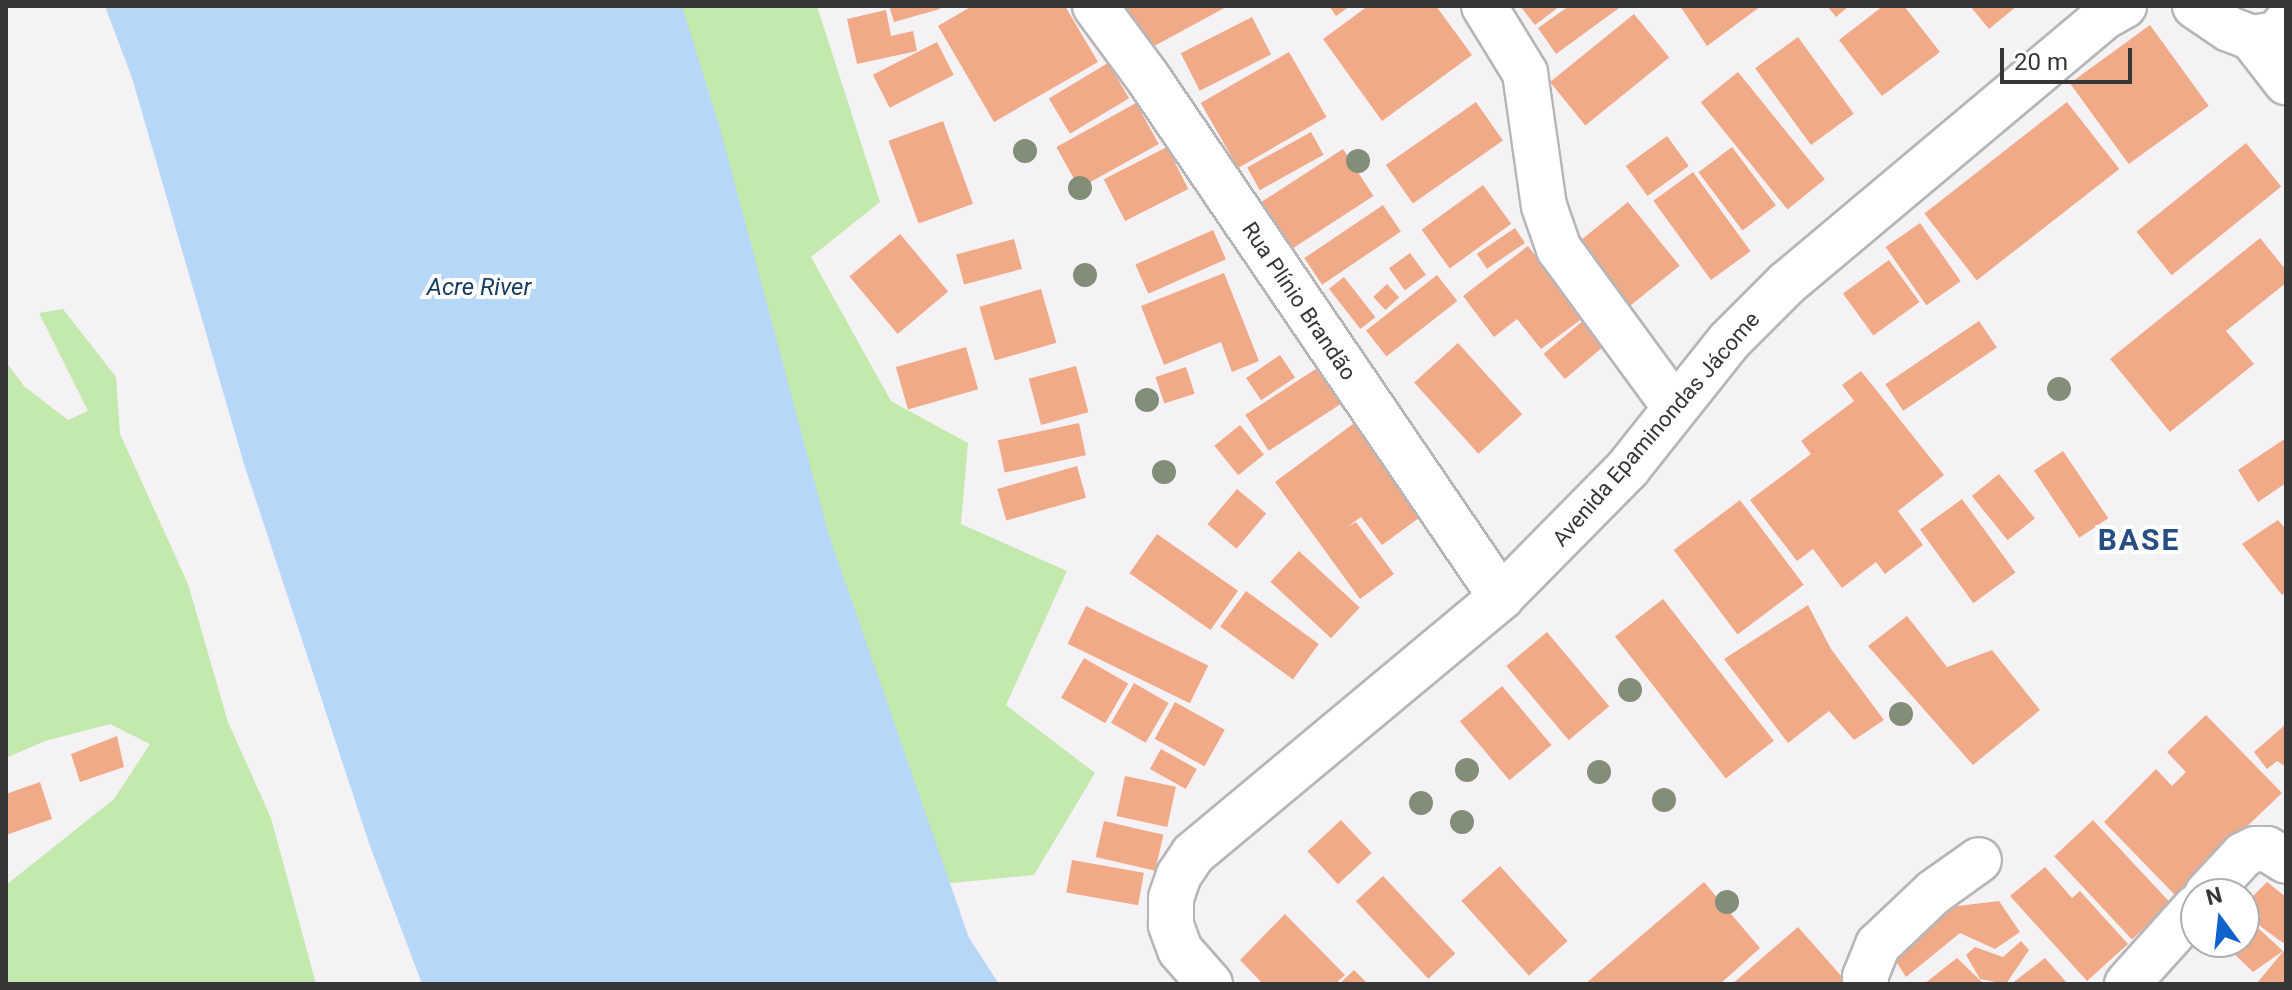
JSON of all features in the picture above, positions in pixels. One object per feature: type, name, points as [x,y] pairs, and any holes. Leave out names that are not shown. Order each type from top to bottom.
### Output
[{"type":"street","name":"Rua Plínio Brandão","points":[[1095,6],[1148,78],[1501,597]]},
{"type":"street","points":[[1484,6],[1525,73],[1544,206],[1559,249],[1674,406]]},
{"type":"street","name":"Avenida Epaminondas Jácome","points":[[1210,984],[1180,950],[1171,925],[1171,898],[1179,875],[1193,854],[1501,597],[1628,468],[1674,406],[1729,341],[1786,284],[2104,17],[2124,6]]},
{"type":"street","points":[[2195,6],[2229,29],[2269,30],[2286,82]]},
{"type":"street","points":[[2222,878],[2243,855],[2255,849],[2277,855]]},
{"type":"street","points":[[1866,984],[1865,977],[1878,945],[1934,892],[1979,860]]},
{"type":"street","points":[[2127,984],[2180,925]]},
{"type":"green space","points":[[635,6],[817,6],[880,202],[811,257],[891,401],[968,443],[961,524],[1067,571],[1006,705],[1095,773],[1034,875],[881,890]]},
{"type":"green space","points":[[63,309],[116,377],[120,434],[188,584],[228,722],[271,818],[316,984],[6,984],[6,885],[114,799],[150,744],[110,724],[45,741],[6,758],[6,362],[24,386],[68,420],[88,411],[39,313]]},
{"type":"water","name":"Acre River","points":[[105,6],[682,6],[720,128],[828,532],[969,938],[999,984],[422,984],[370,846],[244,464],[132,78]]},
{"type":"building","points":[[889,6],[939,6],[940,9],[894,22]]},
{"type":"building","points":[[972,6],[1065,6],[1098,62],[994,122],[938,26]]},
{"type":"building","points":[[1124,6],[1228,6],[1147,50]]},
{"type":"building","points":[[1329,6],[1350,6],[1336,16]]},
{"type":"building","points":[[1368,6],[1436,6],[1472,55],[1382,121],[1323,39]]},
{"type":"building","points":[[1520,6],[1560,6],[1535,25]]},
{"type":"building","points":[[1569,6],[1619,8],[1556,54],[1538,28]]},
{"type":"building","points":[[1680,6],[1761,6],[1707,46]]},
{"type":"building","points":[[1827,6],[1849,6],[1836,17]]},
{"type":"building","points":[[1883,6],[1904,6],[1940,52],[1882,96],[1839,40]]},
{"type":"building","points":[[1970,6],[2017,6],[1989,29]]},
{"type":"building","points":[[886,10],[891,36],[913,31],[917,51],[857,64],[847,19]]},
{"type":"building","points":[[1634,14],[1669,58],[1585,125],[1550,82]]},
{"type":"building","points":[[1252,17],[1271,54],[1200,91],[1181,53]]},
{"type":"building","points":[[2150,25],[2209,106],[2129,164],[2070,83]]},
{"type":"building","points":[[1798,37],[1854,114],[1811,145],[1755,68]]},
{"type":"building","points":[[937,42],[954,75],[890,108],[873,75]]},
{"type":"building","points":[[1289,52],[1326,117],[1238,168],[1201,103]]},
{"type":"building","points":[[1108,63],[1129,98],[1070,134],[1049,99]]},
{"type":"building","points":[[1738,72],[1825,179],[1788,209],[1701,102]]},
{"type":"building","points":[[1476,102],[1503,141],[1413,204],[1386,165]]},
{"type":"building","points":[[2067,102],[2119,169],[1977,280],[1924,213]]},
{"type":"building","points":[[1136,103],[1159,144],[1079,188],[1056,147]]},
{"type":"building","points":[[943,121],[973,204],[919,224],[888,141]]},
{"type":"building","points":[[1311,132],[1324,155],[1260,190],[1247,167]]},
{"type":"building","points":[[1667,136],[1689,166],[1647,196],[1626,166]]},
{"type":"building","points":[[2246,143],[2281,187],[2172,275],[2136,232]]},
{"type":"building","points":[[1167,147],[1188,189],[1125,221],[1104,179]]},
{"type":"building","points":[[1732,147],[1776,205],[1742,231],[1698,172]]},
{"type":"building","points":[[1343,149],[1373,196],[1291,249],[1261,202]]},
{"type":"building","points":[[1693,172],[1751,251],[1711,280],[1653,201]]},
{"type":"building","points":[[1483,185],[1511,224],[1450,269],[1422,230]]},
{"type":"building","points":[[1628,202],[1680,266],[1628,307],[1577,244]]},
{"type":"building","points":[[1383,205],[1401,232],[1322,285],[1304,258]]},
{"type":"building","points":[[1920,223],[1961,281],[1926,305],[1886,247]]},
{"type":"building","points":[[1515,228],[1525,243],[1487,269],[1477,254]]},
{"type":"building","points":[[1213,230],[1226,259],[1148,294],[1135,265]]},
{"type":"building","points":[[900,234],[948,291],[898,334],[849,276]]},
{"type":"building","points":[[2260,238],[2286,270],[2286,283],[2226,331],[2254,364],[2170,432],[2110,359]]},
{"type":"building","points":[[1014,239],[1022,269],[964,284],[956,255]]},
{"type":"building","points":[[1528,246],[1583,318],[1541,349],[1517,319],[1494,337],[1463,296]]},
{"type":"building","points":[[1410,253],[1426,275],[1405,290],[1389,268]]},
{"type":"building","points":[[1889,260],[1920,302],[1873,336],[1843,294]]},
{"type":"building","points":[[1224,273],[1259,361],[1232,372],[1221,342],[1164,365],[1141,306]]},
{"type":"building","points":[[1437,275],[1457,301],[1386,356],[1366,330]]},
{"type":"building","points":[[1344,277],[1375,317],[1360,329],[1329,289]]},
{"type":"building","points":[[1387,284],[1399,297],[1385,310],[1373,297]]},
{"type":"building","points":[[1041,289],[1056,343],[995,360],[979,307]]},
{"type":"building","points":[[1585,319],[1606,344],[1565,379],[1544,354]]},
{"type":"building","points":[[1979,321],[1997,348],[1903,411],[1885,384]]},
{"type":"building","points":[[1458,343],[1522,414],[1478,454],[1414,382]]},
{"type":"building","points":[[966,347],[978,389],[908,409],[896,367]]},
{"type":"building","points":[[1280,355],[1295,377],[1261,400],[1246,378]]},
{"type":"building","points":[[1325,363],[1348,399],[1269,451],[1245,415]]},
{"type":"building","points":[[1076,366],[1088,412],[1041,425],[1029,379]]},
{"type":"building","points":[[1186,367],[1195,394],[1164,404],[1156,377]]},
{"type":"building","points":[[1861,371],[1944,475],[1898,511],[1923,545],[1885,574],[1876,562],[1842,588],[1813,549],[1797,561],[1750,500],[1811,454],[1801,441],[1854,401],[1842,385]]},
{"type":"building","points":[[1365,415],[1434,507],[1382,545],[1361,517],[1347,527],[1356,522],[1394,574],[1360,599],[1275,482]]},
{"type":"building","points":[[1079,423],[1086,455],[1005,473],[998,440]]},
{"type":"building","points":[[1240,425],[1264,455],[1238,475],[1214,446]]},
{"type":"building","points":[[2286,438],[2286,483],[2258,502],[2238,470]]},
{"type":"building","points":[[2063,451],[2108,518],[2079,538],[2034,471]]},
{"type":"building","points":[[1077,466],[1086,498],[1006,521],[997,489]]},
{"type":"building","points":[[1999,474],[2035,518],[2008,540],[1972,496]]},
{"type":"building","points":[[1237,489],[1266,513],[1237,549],[1207,524]]},
{"type":"building","points":[[1962,499],[2015,573],[1973,603],[1920,530]]},
{"type":"building","points":[[1740,500],[1804,585],[1738,635],[1674,550]]},
{"type":"building","points":[[2278,520],[2286,529],[2286,592],[2282,595],[2242,544]]},
{"type":"building","points":[[1157,534],[1238,591],[1211,630],[1129,573]]},
{"type":"building","points":[[1299,551],[1360,608],[1331,638],[1270,582]]},
{"type":"building","points":[[1246,591],[1319,644],[1293,679],[1220,627]]},
{"type":"building","points":[[1663,599],[1774,741],[1726,778],[1615,637]]},
{"type":"building","points":[[1808,605],[1831,649],[1884,720],[1854,740],[1829,711],[1788,743],[1724,659]]},
{"type":"building","points":[[1086,606],[1208,666],[1190,703],[1068,644]]},
{"type":"building","points":[[1907,616],[1947,667],[1992,650],[2040,710],[1973,765],[1868,646]]},
{"type":"building","points":[[1547,632],[1609,706],[1569,740],[1506,666]]},
{"type":"building","points":[[1084,658],[1128,684],[1105,723],[1061,698]]},
{"type":"building","points":[[1134,683],[1169,703],[1146,743],[1111,723]]},
{"type":"building","points":[[1502,686],[1551,745],[1509,780],[1460,721]]},
{"type":"building","points":[[1175,702],[1225,730],[1204,766],[1155,739]]},
{"type":"building","points":[[2206,715],[2282,793],[2193,878],[2180,878],[2180,890],[2175,895],[2104,822],[2156,769],[2172,786],[2186,772],[2167,752]]},
{"type":"building","points":[[2286,724],[2286,767],[2277,761],[2267,769],[2254,752]]},
{"type":"building","points":[[117,736],[124,767],[80,782],[71,754]]},
{"type":"building","points":[[1161,749],[1197,769],[1186,789],[1150,769]]},
{"type":"building","points":[[1125,776],[1176,787],[1167,827],[1116,816]]},
{"type":"building","points":[[40,782],[52,819],[6,835],[6,794]]},
{"type":"building","points":[[1341,820],[1372,853],[1338,884],[1307,851]]},
{"type":"building","points":[[2093,820],[2171,903],[2132,940],[2054,856]]},
{"type":"building","points":[[1104,821],[1163,835],[1155,871],[1096,857]]},
{"type":"building","points":[[1072,860],[1144,873],[1138,905],[1066,892]]},
{"type":"building","points":[[1500,866],[1568,941],[1529,976],[1461,901]]},
{"type":"building","points":[[2045,867],[2072,898],[2080,891],[2128,944],[2087,981],[2010,896]]},
{"type":"building","points":[[1383,876],[1455,954],[1428,979],[1356,901]]},
{"type":"building","points":[[1704,882],[1760,948],[1720,984],[1585,984]]},
{"type":"building","points":[[2267,882],[2286,897],[2286,940],[2283,943],[2260,926],[2260,889]]},
{"type":"building","points":[[1999,901],[2020,932],[1995,949],[1960,933],[1906,977],[1890,952],[1941,908]]},
{"type":"building","points":[[1285,914],[1345,975],[1335,984],[1263,984],[1240,960]]},
{"type":"building","points":[[1798,927],[1844,979],[1841,984],[1732,984]]},
{"type":"building","points":[[2260,930],[2283,951],[2253,972],[2239,958],[2260,958]]},
{"type":"building","points":[[2021,941],[2029,950],[2006,984],[1980,979],[1966,955],[1975,947],[2003,957]]},
{"type":"building","points":[[2286,948],[2286,984],[2258,984],[2257,983]]},
{"type":"building","points":[[1957,958],[1984,984],[1924,984]]},
{"type":"building","points":[[2045,958],[2068,984],[2011,984]]},
{"type":"building","points":[[1354,970],[1368,984],[1339,984]]},
{"type":"district","name":"BASE","points":[[2139,540]]}]
